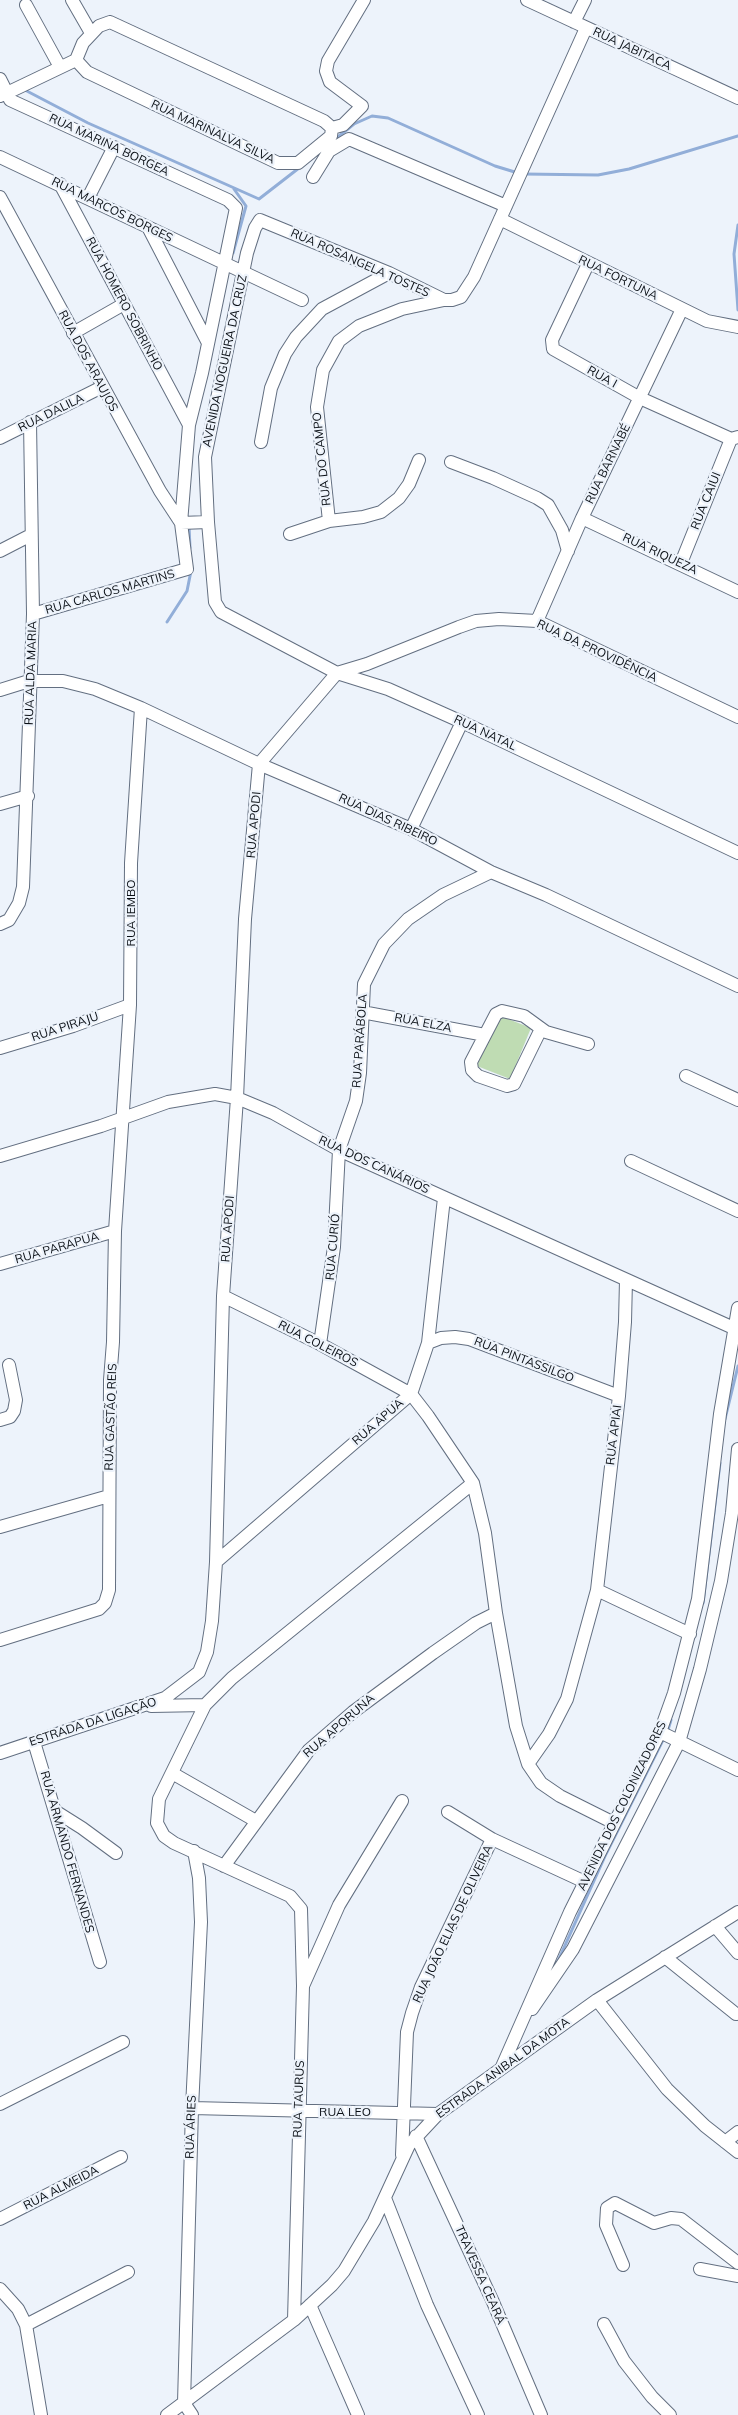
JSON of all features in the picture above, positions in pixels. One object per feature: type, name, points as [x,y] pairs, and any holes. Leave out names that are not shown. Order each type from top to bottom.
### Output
[{"type":"street","points":[[72,0],[90,33]]},
{"type":"street","points":[[6,89],[76,60],[83,43],[90,33],[105,23],[118,24],[324,121],[332,128],[343,125],[362,106],[330,82],[326,72],[328,61],[364,0]]},
{"type":"street","name":"RUA JABITACA","points":[[527,0],[738,98]]},
{"type":"street","points":[[574,22],[584,0]]},
{"type":"street","points":[[26,5],[60,67]]},
{"type":"street","points":[[500,219],[586,28]]},
{"type":"street","name":"RUA MARINALVA SILVA","points":[[76,60],[87,72],[278,163],[298,163],[331,136],[332,128]]},
{"type":"street","name":"RUA MARINA BORGEA","points":[[6,89],[10,100],[222,198]]},
{"type":"street","points":[[313,177],[328,151],[349,139],[506,206]]},
{"type":"street","points":[[88,198],[114,147]]},
{"type":"street","name":"RUA MARCOS BORGES","points":[[0,157],[60,184],[224,265],[302,300]]},
{"type":"street","name":"RUA HOMERO SOBRINHO","points":[[60,184],[189,425]]},
{"type":"street","name":"AVENIDA NOGUEIRA DA CRUZ","points":[[187,569],[184,523],[189,425],[236,208],[233,204],[222,198]]},
{"type":"street","name":"RUA DOS ARAUJOS","points":[[2,203],[153,479],[184,523]]},
{"type":"street","name":"RUA FORTUNA","points":[[500,219],[707,322],[737,327]]},
{"type":"street","name":"RUA ROSANGELA TOSTES","points":[[260,220],[390,273],[444,300],[452,300],[461,297],[474,277],[500,219]]},
{"type":"street","name":"AVENIDA NOGUEIRA DA CRUZ","points":[[230,617],[220,612],[215,602],[205,523],[205,457],[242,273],[250,241],[260,220]]},
{"type":"street","points":[[148,227],[208,342]]},
{"type":"street","name":"RUA I","points":[[588,264],[552,340],[553,348],[640,398],[735,438]]},
{"type":"street","points":[[261,442],[271,388],[277,370],[296,337],[322,309],[390,273]]},
{"type":"street","name":"RUA DO CAMPO","points":[[329,521],[317,407],[323,370],[339,341],[358,326],[402,309],[444,300]]},
{"type":"street","points":[[73,333],[124,304]]},
{"type":"street","name":"RUA BARNABÉ","points":[[537,621],[582,518],[682,309]]},
{"type":"street","name":"RUA DALILA","points":[[0,438],[102,387]]},
{"type":"street","name":"RUA ALDA MARIA","points":[[4,922],[20,903],[24,887],[28,796],[29,681],[33,614],[30,422]]},
{"type":"street","name":"RUA CAIUI","points":[[681,563],[735,438]]},
{"type":"street","name":"RUA DO CAMPO","points":[[290,534],[329,521],[364,517],[381,512],[398,498],[409,484],[419,460]]},
{"type":"street","points":[[451,462],[493,478],[548,505],[562,530],[568,551]]},
{"type":"street","name":"RUA RIQUEZA","points":[[582,518],[681,563],[738,592]]},
{"type":"street","points":[[184,523],[205,523]]},
{"type":"street","points":[[0,551],[31,535]]},
{"type":"street","name":"RUA CARLOS MARTINS","points":[[33,614],[187,569]]},
{"type":"street","name":"RUA NATAL","points":[[230,617],[337,673],[388,689],[462,722],[738,853]]},
{"type":"street","name":"RUA DA PROVIDÊNCIA","points":[[337,673],[367,664],[476,621],[499,619],[537,621],[738,717]]},
{"type":"street","points":[[259,764],[337,673]]},
{"type":"street","name":"RUA DIAS RIBEIRO","points":[[0,690],[29,681],[63,681],[95,689],[141,708],[259,764],[411,829],[491,872],[546,895],[738,986]]},
{"type":"street","name":"RUA IEMBO","points":[[123,1118],[130,1005],[131,863],[141,708]]},
{"type":"street","points":[[411,829],[462,722]]},
{"type":"street","name":"RUA APODI","points":[[183,1686],[199,1672],[207,1652],[212,1621],[216,1562],[223,1296],[237,1098],[245,919],[259,764]]},
{"type":"street","points":[[0,804],[28,796]]},
{"type":"street","name":"RUA PARÁBOLA","points":[[339,1150],[356,1101],[360,1073],[364,984],[384,944],[408,919],[443,895],[491,872]]},
{"type":"street","name":"RUA PIRAJU","points":[[0,1048],[73,1026],[130,1005]]},
{"type":"street","points":[[541,1029],[514,1084],[508,1086],[478,1076],[472,1070],[471,1062],[496,1014],[502,1011],[524,1016],[541,1029],[588,1044]]},
{"type":"street","name":"RUA ELZA","points":[[362,1012],[485,1035]]},
{"type":"street","points":[[686,1076],[738,1100]]},
{"type":"street","name":"RUA DOS CANÁRIOS","points":[[0,1156],[168,1102],[215,1094],[237,1098],[253,1103],[339,1150],[736,1329]]},
{"type":"street","name":"RUA GASTÃO REIS","points":[[0,1640],[93,1612],[105,1603],[108,1590],[115,1231],[123,1118]]},
{"type":"street","name":"RUA CURIÓ","points":[[320,1344],[334,1247],[339,1150]]},
{"type":"street","points":[[631,1161],[738,1211]]},
{"type":"street","name":"RUA APUA","points":[[216,1562],[411,1394],[428,1343],[444,1198]]},
{"type":"street","name":"RUA PARAPUA","points":[[0,1264],[115,1231]]},
{"type":"street","name":"RUA APIAI","points":[[528,1764],[549,1734],[567,1699],[597,1590],[619,1396],[625,1322],[626,1280]]},
{"type":"street","name":"RUA COLEIROS","points":[[223,1296],[320,1344],[411,1394]]},
{"type":"street","name":"AVENIDA DOS COLONIZADORES","points":[[501,2069],[539,1978],[585,1882],[614,1848],[614,1823],[669,1737],[674,1693],[690,1634],[701,1576],[720,1414],[736,1329],[738,1308]]},
{"type":"street","name":"RUA PINTASSILGO","points":[[428,1343],[441,1338],[469,1339],[619,1396]]},
{"type":"street","points":[[0,1420],[10,1417],[14,1411],[15,1387],[9,1365]]},
{"type":"street","points":[[411,1394],[452,1448],[473,1483],[485,1533],[496,1613],[516,1726],[528,1764],[541,1783],[560,1796],[614,1823]]},
{"type":"street","name":"AVENIDA DOS COLONIZADORES","points":[[518,2029],[558,1974],[573,1949],[614,1848],[669,1737],[700,1669],[721,1581],[732,1513],[738,1449]]},
{"type":"street","points":[[172,1773],[256,1821],[224,1866],[174,1843],[164,1836],[157,1823],[159,1799],[205,1705],[232,1678],[473,1483]]},
{"type":"street","points":[[0,1527],[109,1496]]},
{"type":"street","points":[[597,1590],[690,1634]]},
{"type":"street","name":"RUA APORUNA","points":[[256,1821],[309,1750],[353,1712],[433,1653],[476,1623],[496,1613]]},
{"type":"street","name":"ESTRADA DA LIGAÇÃO","points":[[0,1753],[144,1706],[165,1698],[183,1686]]},
{"type":"street","points":[[144,1706],[205,1705]]},
{"type":"street","points":[[669,1737],[738,1770]]},
{"type":"street","name":"RUA ARMANDO FERNANDES","points":[[34,1742],[100,1962]]},
{"type":"street","points":[[303,1986],[339,1905],[402,1801]]},
{"type":"street","points":[[55,1812],[82,1828],[116,1853]]},
{"type":"street","name":"RUA JOĀO ELIAS DE OLIVEIRA","points":[[448,1812],[492,1839],[585,1882]]},
{"type":"street","name":"RUA JOĀO ELIAS DE OLIVEIRA","points":[[402,2159],[407,2032],[412,2013],[421,1987],[492,1839]]},
{"type":"street","name":"RUA ÁRIES","points":[[184,2404],[192,2108],[201,1922],[200,1878],[194,1851]]},
{"type":"street","name":"RUA TAURUS","points":[[224,1866],[290,1896],[301,1909],[303,1986],[298,2111],[294,2320]]},
{"type":"street","name":"ESTRADA ANIBAL DA MOTA","points":[[167,2415],[294,2320],[344,2271],[374,2221],[402,2159],[416,2136],[438,2114],[597,2000],[738,1912]]},
{"type":"street","points":[[715,1926],[738,1953]]},
{"type":"street","points":[[665,1957],[736,2014]]},
{"type":"street","points":[[597,2000],[667,2089],[705,2126],[738,2152]]},
{"type":"street","points":[[0,2104],[123,2042]]},
{"type":"street","name":"RUA LEO","points":[[192,2108],[438,2114]]},
{"type":"street","points":[[725,2142],[738,2132]]},
{"type":"street","name":"TRAVESSA CEARÁ","points":[[416,2136],[493,2302],[541,2415]]},
{"type":"street","name":"RUA ALMEIDA","points":[[0,2219],[121,2157]]},
{"type":"street","points":[[385,2198],[427,2305],[478,2415]]},
{"type":"street","points":[[623,2265],[606,2225],[607,2208],[620,2205],[654,2223],[671,2218],[682,2219],[738,2263]]},
{"type":"street","points":[[700,2269],[738,2276]]},
{"type":"street","points":[[26,2325],[128,2272]]},
{"type":"street","points":[[0,2289],[18,2309],[26,2325],[41,2415]]},
{"type":"street","points":[[310,2305],[358,2415]]},
{"type":"street","points":[[604,2324],[624,2361],[669,2415]]},
{"type":"street","points":[[184,2404],[192,2415]]},
{"type":"green space","points":[[498,1015],[531,1028],[510,1079],[477,1066]]},
{"type":"waterway","points":[[23,89],[88,123],[259,199],[299,168]]},
{"type":"waterway","points":[[333,141],[354,124],[372,116],[388,118],[495,166],[518,173]]},
{"type":"waterway","points":[[524,174],[598,175],[629,169],[738,136]]},
{"type":"waterway","points":[[233,253],[246,206],[234,189]]},
{"type":"waterway","points":[[738,225],[734,254],[738,310]]},
{"type":"waterway","points":[[189,526],[190,548]]},
{"type":"waterway","points":[[167,622],[187,591],[191,571]]},
{"type":"waterway","points":[[725,1419],[738,1366]]},
{"type":"waterway","points":[[703,1603],[720,1463]]},
{"type":"waterway","points":[[667,1733],[671,1720]]},
{"type":"waterway","points":[[558,1961],[606,1854],[664,1738]]}]
